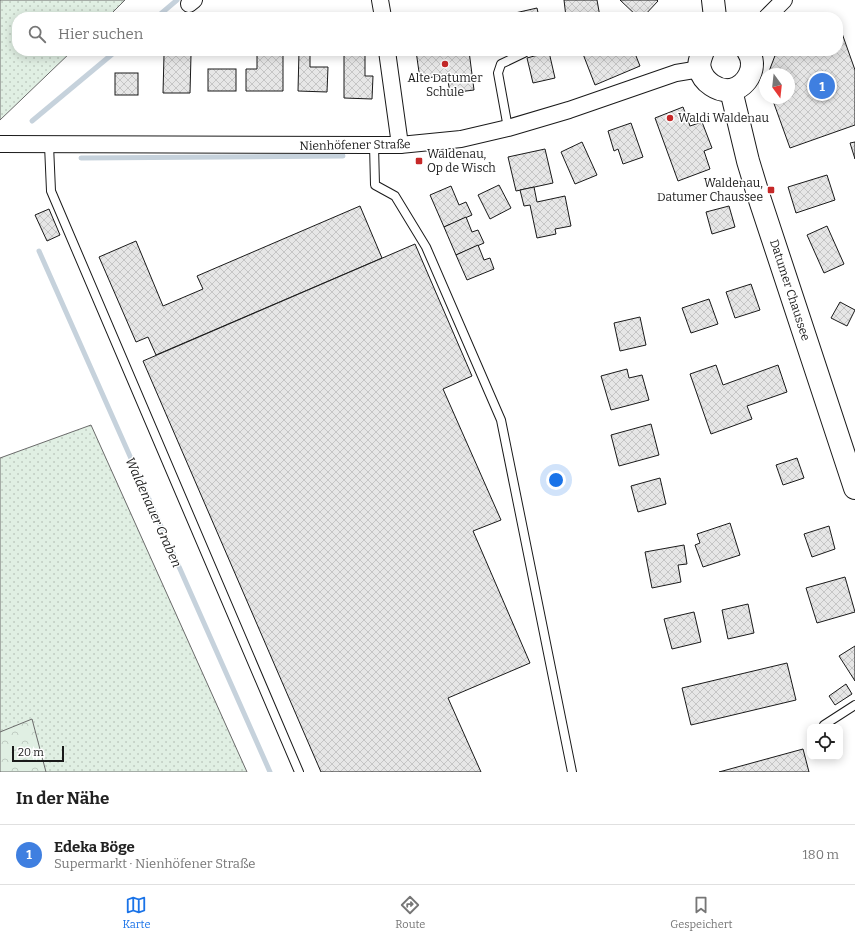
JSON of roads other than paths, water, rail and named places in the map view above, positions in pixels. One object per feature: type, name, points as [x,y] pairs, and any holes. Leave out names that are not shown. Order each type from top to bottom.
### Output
[{"type":"street","points":[[380,0],[382,12]]},
{"type":"street","points":[[713,0],[714,12]]},
{"type":"street","points":[[772,12],[784,0]]},
{"type":"street","points":[[389,56],[400,145]]},
{"type":"street","points":[[701,60],[706,81],[717,89],[731,90],[744,84],[752,71],[752,56]]},
{"type":"street","name":"Nienhöfener Straße","points":[[0,144],[400,145],[461,139],[508,128],[569,110],[676,73],[701,60]]},
{"type":"street","name":"Datumer Chaussee","points":[[731,90],[748,161],[758,194],[854,485]]},
{"type":"lane","points":[[508,128],[498,73],[501,64],[518,56]]},
{"type":"lane","points":[[49,145],[51,191],[299,772]]},
{"type":"lane","points":[[374,145],[375,185],[395,196],[426,248],[501,420],[572,772]]},
{"type":"lane","points":[[824,724],[855,705]]},
{"type":"waterway","name":"Waldenauer Graben","points":[[163,12],[177,0]]},
{"type":"waterway","name":"Waldenauer Graben","points":[[32,121],[110,56]]},
{"type":"waterway","points":[[81,158],[343,156]]},
{"type":"waterway","name":"Waldenauer Graben","points":[[39,251],[270,772]]},
{"type":"place","name":"Alte Datumer Schule","points":[[445,64]]},
{"type":"place","name":"Edeka Böge","points":[[822,86]]},
{"type":"place","name":"Waldi Waldenau","points":[[670,118]]},
{"type":"place","name":"Waldenau, Op de Wisch","points":[[419,161]]},
{"type":"place","name":"Waldenau, Datumer Chaussee","points":[[771,190]]}]
